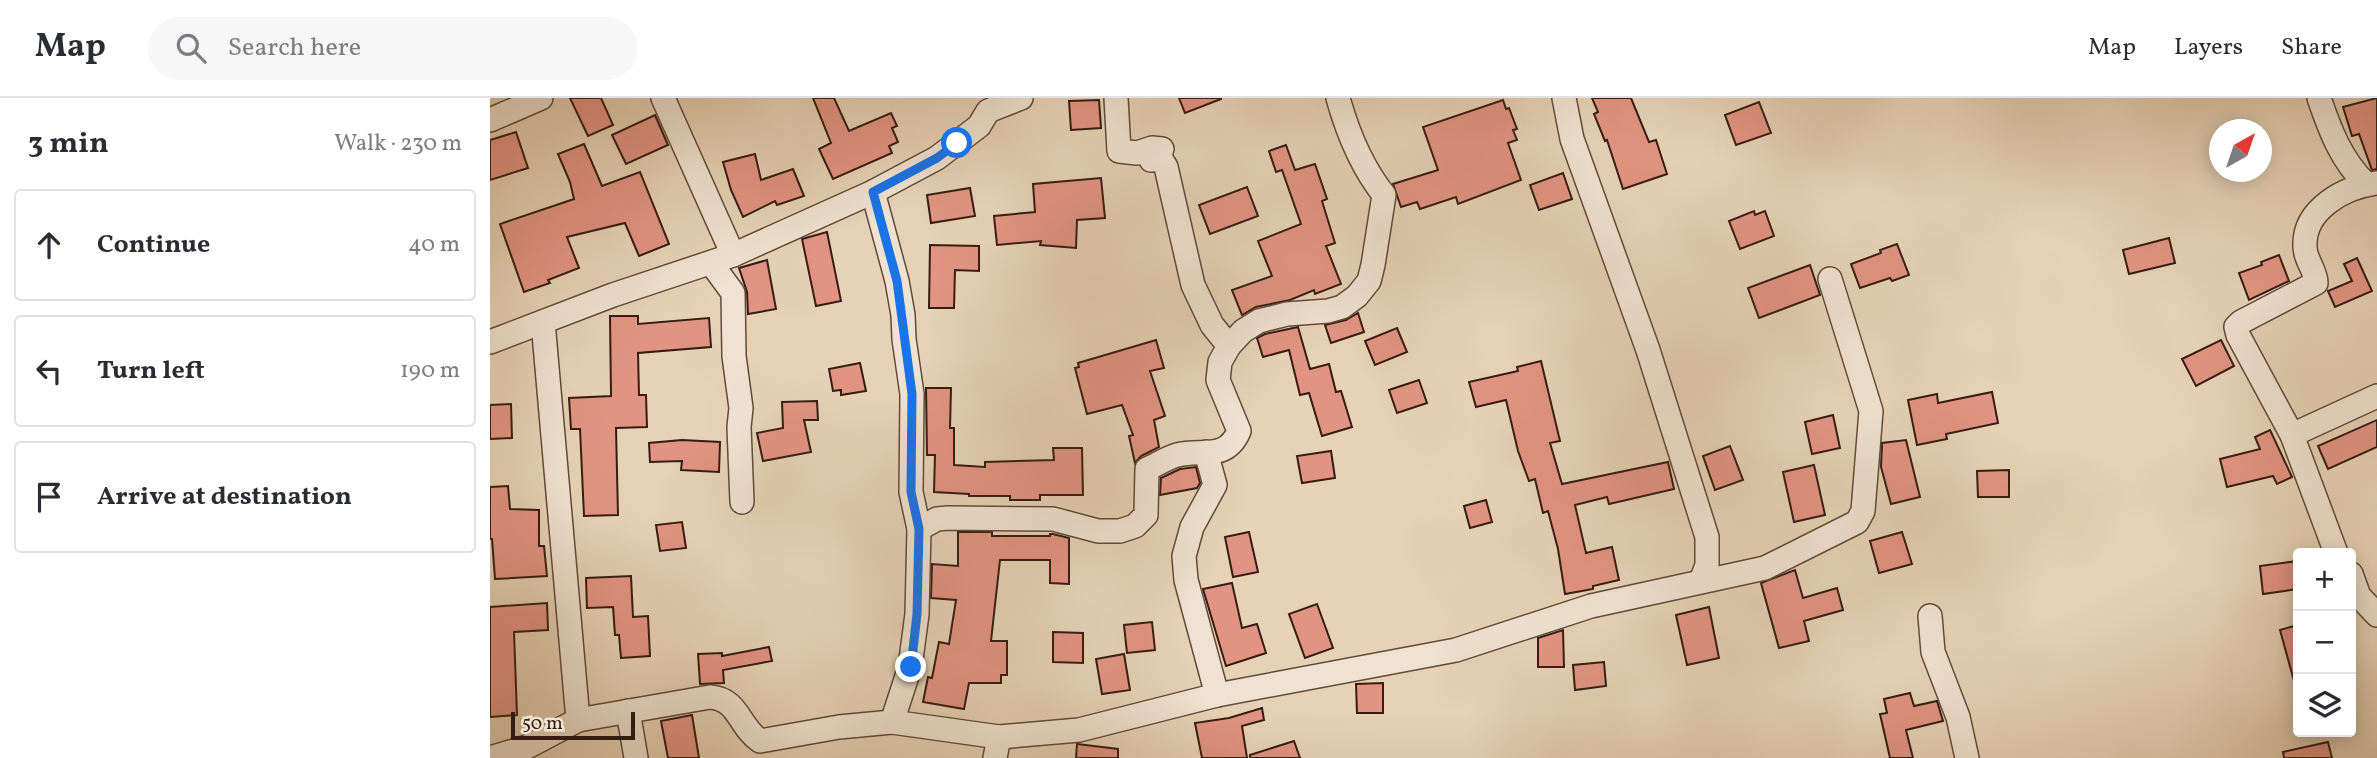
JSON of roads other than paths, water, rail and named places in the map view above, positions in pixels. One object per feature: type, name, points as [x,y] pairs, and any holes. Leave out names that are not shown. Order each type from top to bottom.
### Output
[{"type":"street","points":[[490,120],[541,98]]},
{"type":"street","points":[[663,98],[733,256]]},
{"type":"street","points":[[490,342],[733,256],[873,192],[937,158],[979,127],[988,111],[1021,98]]},
{"type":"street","points":[[1116,98],[1119,151],[1137,153],[1152,148],[1162,149],[1151,160],[1161,159],[1166,167],[1193,285],[1212,324],[1229,346]]},
{"type":"street","points":[[919,529],[937,519],[1013,518],[1053,519],[1098,531],[1120,531],[1135,526],[1146,515],[1147,469],[1176,455],[1220,452],[1234,441],[1239,431],[1218,380],[1220,362],[1229,346],[1243,331],[1259,321],[1287,314],[1328,311],[1342,307],[1357,296],[1369,282],[1384,195],[1369,176],[1347,131],[1338,98]]},
{"type":"street","points":[[1564,98],[1572,139],[1648,350],[1707,537],[1709,552],[1701,581]]},
{"type":"street","points":[[2319,98],[2333,138],[2354,173],[2372,184]]},
{"type":"street","points":[[2334,548],[2292,435],[2236,327],[2316,283],[2316,276],[2304,246],[2306,232],[2314,216],[2329,200],[2372,184]]},
{"type":"street","points":[[873,192],[897,281],[903,315],[912,394],[911,492],[919,529],[917,614],[911,667],[892,722]]},
{"type":"street","points":[[710,263],[733,293],[731,309],[734,356],[741,408],[739,427],[742,502]]},
{"type":"street","points":[[490,758],[528,752],[578,720],[710,697],[722,698],[733,706],[750,735],[760,741],[839,727],[892,722],[997,748],[1217,695],[1456,650],[1591,607],[1765,568],[1857,522],[1863,511],[1871,411],[1830,279]]},
{"type":"street","points":[[543,322],[578,720]]},
{"type":"street","points":[[2292,435],[2377,396]]},
{"type":"street","points":[[1206,452],[1215,485],[1192,527],[1184,556],[1186,580],[1217,695]]},
{"type":"street","points":[[2356,588],[2369,609],[2377,615]]},
{"type":"street","points":[[1930,616],[1934,652],[1958,717],[1967,758]]},
{"type":"street","points":[[628,711],[636,758]]}]
